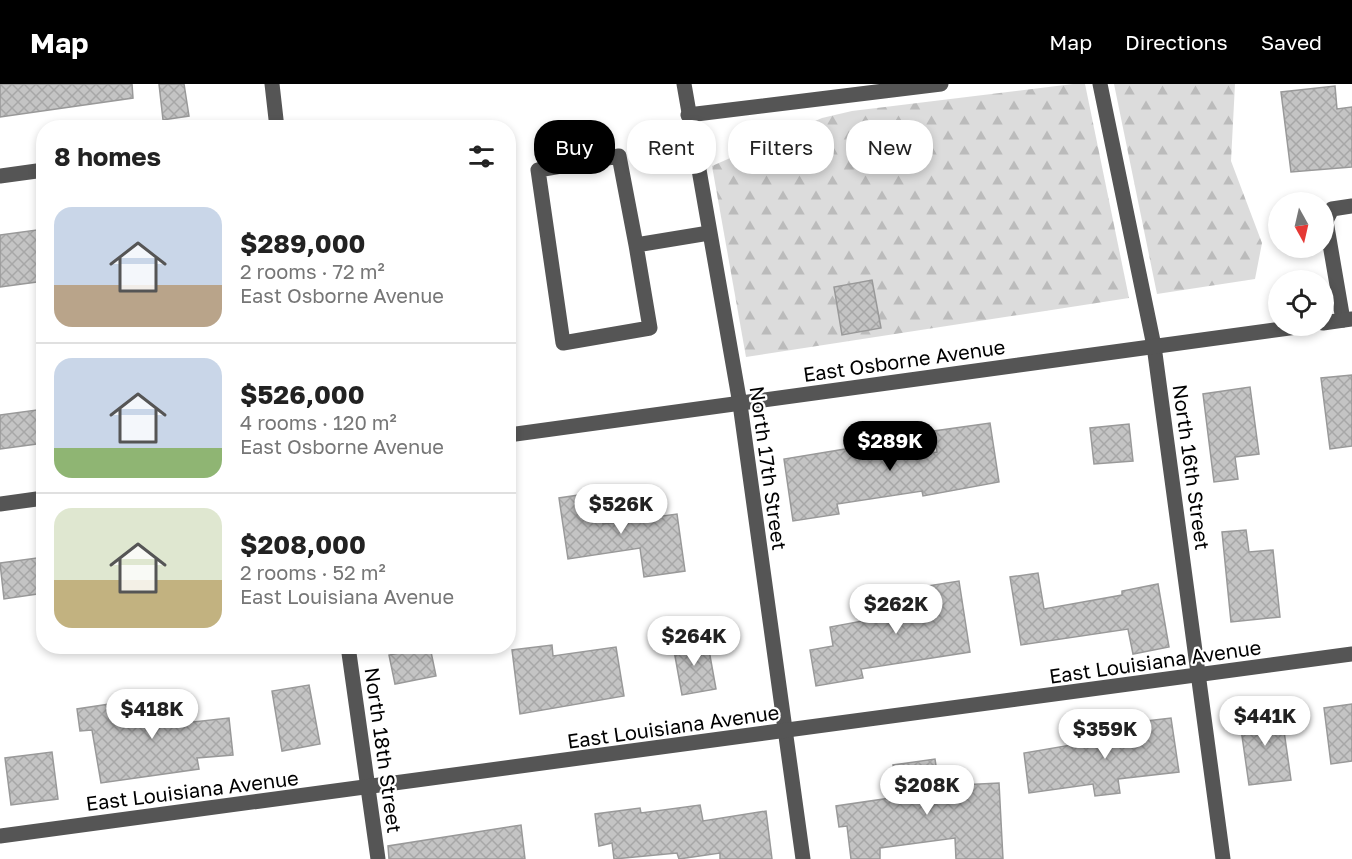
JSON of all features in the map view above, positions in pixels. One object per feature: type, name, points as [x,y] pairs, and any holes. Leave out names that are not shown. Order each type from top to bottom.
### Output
[{"type":"street","points":[[272,84],[277,120]]},
{"type":"street","name":"North 17th Street","points":[[684,84],[740,404],[803,859]]},
{"type":"street","points":[[688,115],[941,84]]},
{"type":"street","name":"North 16th Street","points":[[1100,84],[1154,346],[1223,859]]},
{"type":"street","points":[[619,156],[636,245],[650,328],[563,343],[538,170],[619,156]]},
{"type":"street","points":[[0,176],[36,171]]},
{"type":"street","points":[[1348,320],[1326,221],[1332,209],[1352,206]]},
{"type":"street","points":[[636,245],[709,232]]},
{"type":"street","name":"East Osborne Avenue","points":[[516,434],[1268,331]]},
{"type":"street","points":[[0,504],[36,499]]},
{"type":"street","name":"North 18th Street","points":[[349,654],[378,859]]},
{"type":"street","name":"East Louisiana Avenue","points":[[0,836],[787,732],[1352,654]]},
{"type":"green space","points":[[1085,84],[1129,298],[746,357],[713,174],[716,174],[716,164],[728,159],[728,174],[834,174],[834,120],[817,120],[852,111]]},
{"type":"green space","points":[[1114,84],[1235,84],[1231,161],[1262,243],[1255,279],[1157,294]]},
{"type":"building","points":[[0,84],[132,84],[133,98],[0,117]]},
{"type":"building","points":[[159,84],[184,84],[189,116],[163,120]]},
{"type":"building","points":[[1335,86],[1337,109],[1352,107],[1352,167],[1291,172],[1281,92]]},
{"type":"building","points":[[36,230],[36,282],[0,287],[0,235]]},
{"type":"building","points":[[872,280],[881,328],[842,335],[834,287]]},
{"type":"building","points":[[1352,375],[1352,446],[1330,449],[1321,378]]},
{"type":"building","points":[[1250,387],[1259,454],[1235,457],[1238,479],[1214,482],[1203,394]]},
{"type":"building","points":[[36,410],[36,444],[0,449],[0,415]]},
{"type":"building","points":[[990,423],[999,482],[923,496],[922,491],[837,504],[839,514],[793,521],[784,459],[863,446],[863,443],[889,439],[892,459],[937,452],[934,431]]},
{"type":"building","points":[[1129,424],[1133,461],[1094,464],[1090,428]]},
{"type":"building","points":[[598,492],[603,524],[677,514],[685,571],[644,577],[640,548],[568,559],[559,498]]},
{"type":"building","points":[[1246,530],[1249,552],[1273,550],[1280,617],[1231,622],[1222,532]]},
{"type":"building","points":[[36,558],[36,594],[4,599],[0,563]]},
{"type":"building","points":[[1038,573],[1044,609],[1122,595],[1122,591],[1158,584],[1169,647],[1133,654],[1128,629],[1021,645],[1010,577]]},
{"type":"building","points":[[959,581],[970,652],[861,669],[863,678],[816,686],[810,650],[833,646],[830,627],[868,620],[865,603],[928,592],[927,586]]},
{"type":"building","points":[[707,639],[716,689],[682,695],[673,645]]},
{"type":"building","points":[[552,645],[553,656],[616,647],[624,696],[520,714],[512,654],[516,654],[516,650]]},
{"type":"building","points":[[431,654],[436,676],[395,684],[389,655]]},
{"type":"building","points":[[309,685],[320,744],[282,751],[272,691]]},
{"type":"building","points":[[122,702],[124,713],[190,703],[193,722],[229,718],[233,755],[197,758],[199,769],[101,783],[92,730],[80,731],[77,709]]},
{"type":"building","points":[[1352,704],[1352,761],[1331,764],[1324,708]]},
{"type":"building","points":[[1281,710],[1291,780],[1249,785],[1239,715]]},
{"type":"building","points":[[1171,718],[1179,772],[1118,779],[1120,793],[1095,796],[1093,784],[1029,793],[1024,753],[1130,735],[1129,723]]},
{"type":"building","points":[[52,752],[58,799],[11,805],[5,758]]},
{"type":"building","points":[[935,759],[939,786],[999,783],[1003,859],[956,859],[955,838],[880,848],[880,859],[851,859],[847,826],[839,827],[836,806],[897,797],[893,765]]},
{"type":"building","points":[[700,805],[703,821],[766,811],[772,859],[720,859],[720,853],[679,859],[677,853],[614,859],[612,843],[599,846],[595,814],[640,808],[641,813]]},
{"type":"building","points":[[521,825],[525,859],[389,859],[388,846]]}]
